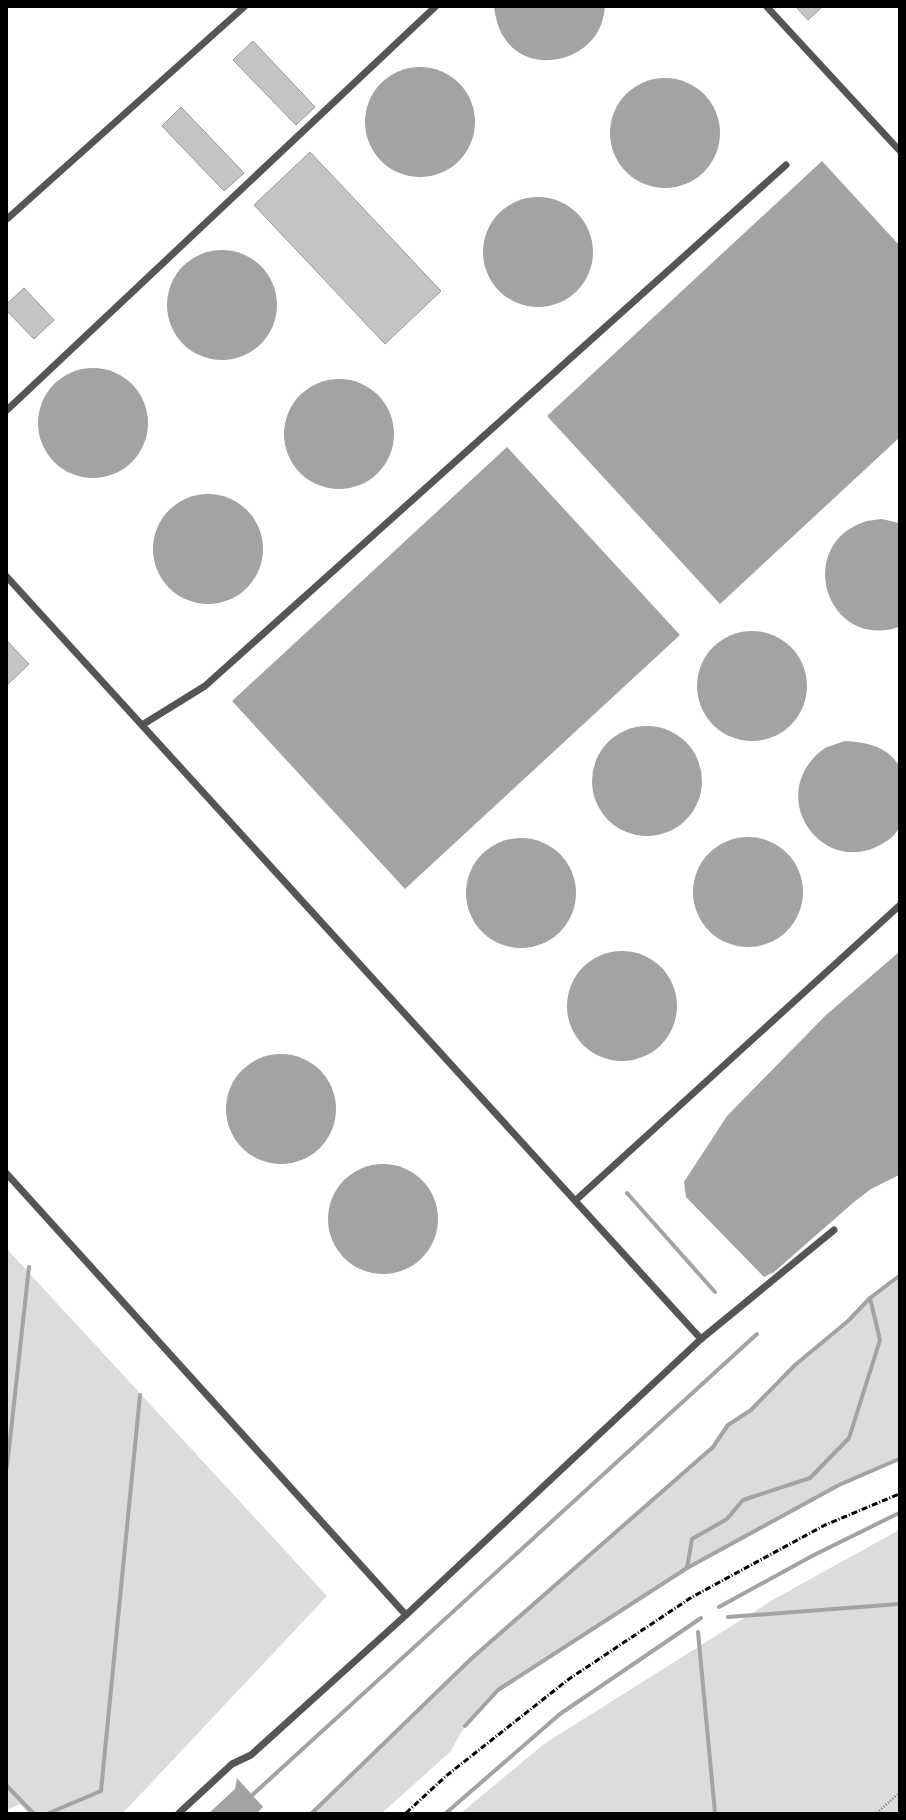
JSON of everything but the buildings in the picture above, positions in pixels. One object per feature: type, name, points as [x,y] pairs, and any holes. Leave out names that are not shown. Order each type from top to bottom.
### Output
[{"type":"lane","points":[[7,219],[244,7]]},
{"type":"lane","points":[[7,410],[435,7]]},
{"type":"lane","points":[[767,7],[899,150]]},
{"type":"lane","points":[[142,726],[204,686],[786,165]]},
{"type":"lane","points":[[7,578],[576,1200],[701,1339]]},
{"type":"lane","points":[[576,1200],[899,906]]},
{"type":"lane","points":[[7,1174],[406,1615]]},
{"type":"lane","points":[[179,1813],[232,1764],[251,1755],[406,1615],[701,1339],[834,1230]]},
{"type":"path","points":[[877,1813],[899,1793]]},
{"type":"shaded area","points":[[494,7],[605,7],[601,25],[594,38],[583,48],[570,55],[556,59],[542,60],[528,57],[515,50],[505,39],[498,24]]},
{"type":"shaded area","points":[[420,67],[441,71],[451,76],[459,83],[466,91],[471,101],[475,122],[471,143],[466,153],[459,161],[451,168],[441,173],[420,177],[399,173],[389,168],[381,161],[374,153],[369,143],[365,122],[369,101],[374,91],[381,83],[389,76],[399,71]]},
{"type":"shaded area","points":[[665,78],[686,82],[696,87],[704,94],[711,102],[716,112],[720,133],[716,154],[711,164],[704,172],[696,179],[686,184],[665,188],[644,184],[634,179],[626,172],[619,164],[614,154],[610,133],[614,112],[619,102],[626,94],[634,87],[644,82]]},
{"type":"shaded area","points":[[822,161],[899,245],[899,438],[720,604],[547,416]]},
{"type":"shaded area","points":[[538,197],[559,201],[569,206],[577,213],[584,221],[589,231],[593,252],[589,273],[584,283],[577,291],[569,298],[559,303],[538,307],[517,303],[507,298],[499,291],[492,283],[487,273],[483,252],[487,231],[492,221],[499,213],[507,206],[517,201]]},
{"type":"shaded area","points":[[222,250],[243,254],[253,259],[261,266],[268,274],[273,284],[277,305],[273,326],[268,336],[261,344],[253,351],[243,356],[222,360],[201,356],[191,351],[183,344],[176,336],[171,326],[167,305],[171,284],[176,274],[183,266],[191,259],[201,254]]},
{"type":"shaded area","points":[[93,368],[114,372],[124,377],[132,384],[139,392],[144,402],[148,423],[144,444],[139,454],[132,462],[124,469],[114,474],[93,478],[72,474],[62,469],[54,462],[47,454],[42,444],[38,423],[42,402],[47,392],[54,384],[62,377],[72,372]]},
{"type":"shaded area","points":[[339,379],[360,383],[370,388],[378,395],[385,403],[390,413],[394,434],[390,455],[385,465],[378,473],[370,480],[360,485],[339,489],[318,485],[308,480],[300,473],[293,465],[288,455],[284,434],[288,413],[293,403],[300,395],[308,388],[318,383]]},
{"type":"shaded area","points":[[507,447],[680,635],[405,889],[232,701]]},
{"type":"shaded area","points":[[208,494],[229,498],[239,503],[247,510],[254,518],[259,528],[263,549],[259,570],[254,580],[247,588],[239,595],[229,600],[208,604],[187,600],[177,595],[169,588],[162,580],[157,570],[153,549],[157,528],[162,518],[169,510],[177,503],[187,498]]},
{"type":"shaded area","points":[[882,519],[899,523],[899,627],[874,630],[854,624],[838,611],[828,593],[825,573],[830,552],[842,535],[864,522]]},
{"type":"shaded area","points":[[752,631],[773,635],[783,640],[791,647],[798,655],[803,665],[807,686],[803,707],[798,717],[791,725],[783,732],[773,737],[752,741],[731,737],[721,732],[713,725],[706,717],[701,707],[697,686],[701,665],[706,655],[713,647],[721,640],[731,635]]},
{"type":"shaded area","points":[[647,726],[668,730],[678,735],[686,742],[693,750],[698,760],[702,781],[698,802],[693,812],[686,820],[678,827],[668,832],[647,836],[626,832],[616,827],[608,820],[601,812],[596,802],[592,781],[596,760],[601,750],[608,742],[616,735],[626,730]]},
{"type":"shaded area","points":[[845,741],[875,746],[889,754],[899,766],[899,828],[892,837],[883,844],[858,852],[841,851],[825,844],[812,833],[803,819],[799,803],[799,786],[810,762],[827,747]]},
{"type":"shaded area","points":[[748,837],[769,841],[779,846],[787,853],[794,861],[799,871],[803,892],[799,913],[794,923],[787,931],[779,938],[769,943],[748,947],[727,943],[717,938],[709,931],[702,923],[697,913],[693,892],[697,871],[702,861],[709,853],[717,846],[727,841]]},
{"type":"shaded area","points":[[521,838],[542,842],[552,847],[560,854],[567,862],[572,872],[576,893],[572,914],[567,924],[560,932],[552,939],[542,944],[521,948],[500,944],[490,939],[482,932],[475,924],[470,914],[466,893],[470,872],[475,862],[482,854],[490,847],[500,842]]},
{"type":"shaded area","points":[[622,951],[643,955],[653,960],[661,967],[668,975],[673,985],[677,1006],[673,1027],[668,1037],[661,1045],[653,1052],[643,1057],[622,1061],[601,1057],[591,1052],[583,1045],[576,1037],[571,1027],[567,1006],[571,985],[576,975],[583,967],[591,960],[601,955]]},
{"type":"shaded area","points":[[899,952],[899,1175],[871,1189],[774,1272],[764,1277],[686,1197],[684,1182],[727,1116],[826,1015]]},
{"type":"shaded area","points":[[281,1054],[302,1058],[312,1063],[320,1070],[327,1078],[332,1088],[336,1109],[332,1130],[327,1140],[320,1148],[312,1155],[302,1160],[281,1164],[260,1160],[250,1155],[242,1148],[235,1140],[230,1130],[226,1109],[230,1088],[235,1078],[242,1070],[250,1063],[260,1058]]},
{"type":"shaded area","points":[[383,1164],[404,1168],[414,1173],[422,1180],[429,1188],[434,1198],[438,1219],[434,1240],[429,1250],[422,1258],[414,1265],[404,1270],[383,1274],[362,1270],[352,1265],[344,1258],[337,1250],[332,1240],[328,1219],[332,1198],[337,1188],[344,1180],[352,1173],[362,1168]]},
{"type":"shaded area","points":[[7,1249],[327,1596],[123,1813],[28,1813],[20,1804],[7,1810]]},
{"type":"shaded area","points":[[899,1276],[899,1459],[839,1485],[687,1568],[498,1690],[465,1726],[450,1752],[382,1813],[312,1813],[472,1658],[713,1447],[728,1425],[751,1410],[795,1365],[848,1322],[870,1298]]},
{"type":"shaded area","points":[[899,1530],[899,1813],[461,1813],[544,1744],[776,1598]]},
{"type":"shaded area","points":[[237,1778],[263,1807],[257,1813],[209,1813],[235,1789]]},
{"type":"waterway","points":[[627,1193],[715,1292]]},
{"type":"waterway","points":[[7,1467],[29,1267]]},
{"type":"waterway","points":[[312,1813],[472,1658],[713,1447],[728,1425],[751,1410],[795,1365],[848,1321],[870,1298],[899,1276]]},
{"type":"waterway","points":[[687,1568],[692,1539],[727,1519],[743,1500],[810,1478],[849,1438],[880,1340],[870,1298]]},
{"type":"waterway","points":[[249,1798],[757,1334]]},
{"type":"waterway","points":[[49,1813],[101,1791],[140,1395]]},
{"type":"waterway","points":[[465,1726],[498,1690],[687,1568],[839,1485],[899,1459]]},
{"type":"waterway","points":[[719,1607],[812,1556],[899,1513]]},
{"type":"waterway","points":[[728,1617],[899,1604]]},
{"type":"waterway","points":[[446,1813],[560,1714],[701,1618]]},
{"type":"waterway","points":[[698,1632],[715,1813]]},
{"type":"waterway","points":[[7,1786],[33,1813]]},
{"type":"railway","points":[[406,1813],[446,1776],[569,1679],[692,1597],[825,1525],[899,1494]]}]
